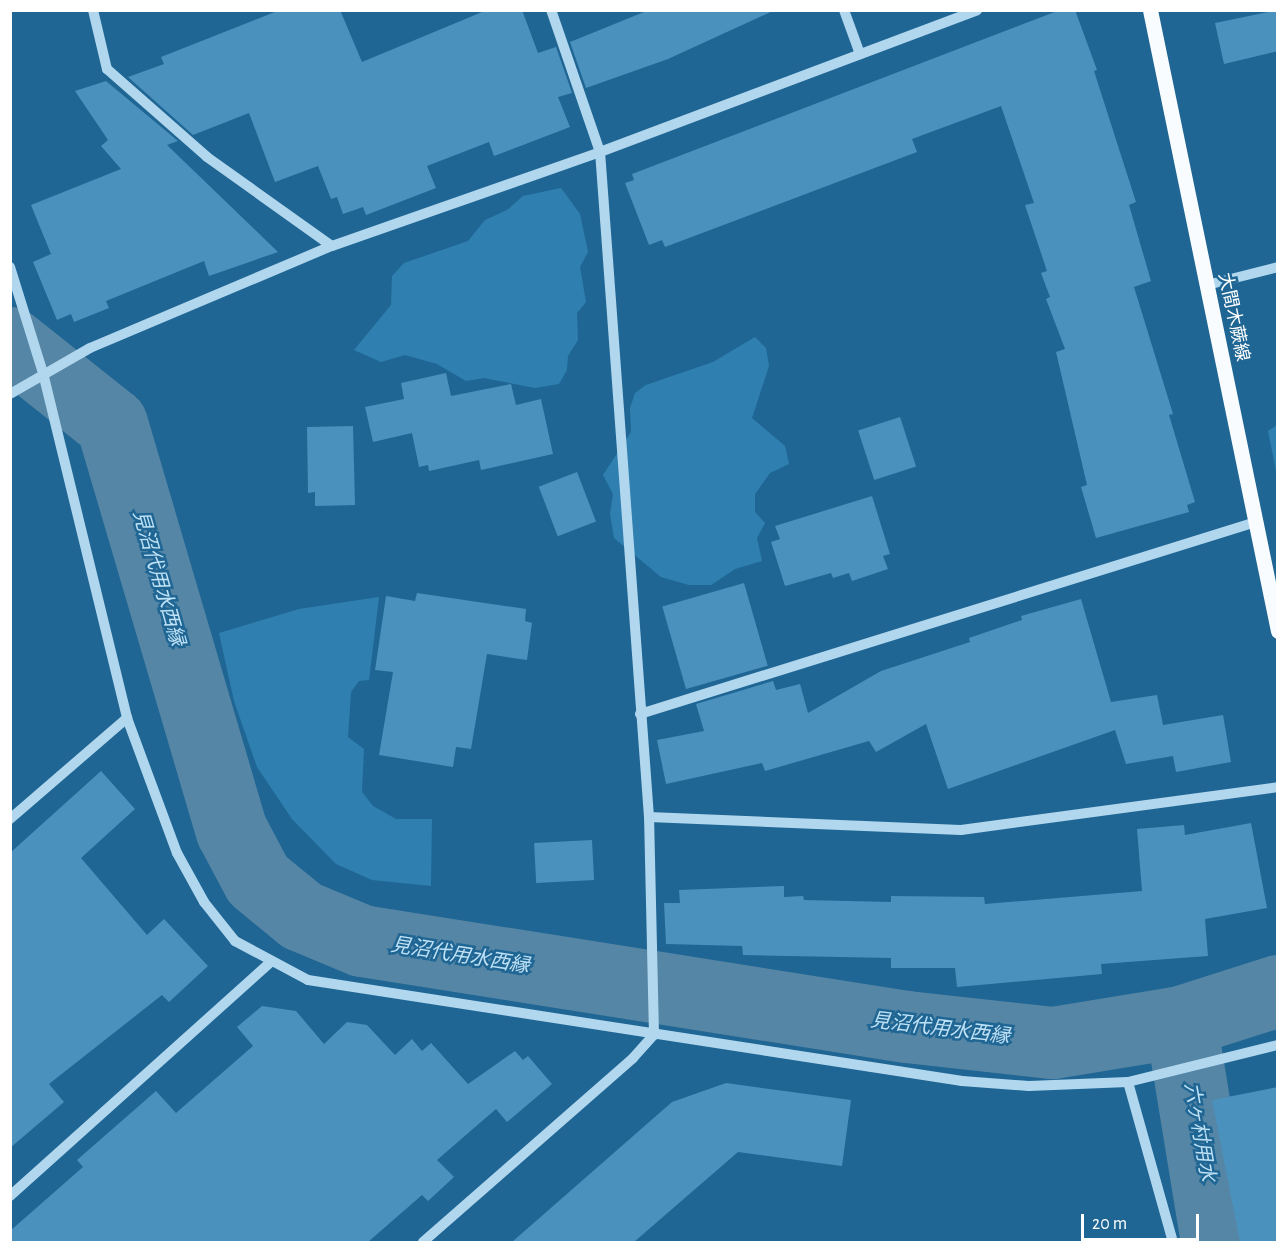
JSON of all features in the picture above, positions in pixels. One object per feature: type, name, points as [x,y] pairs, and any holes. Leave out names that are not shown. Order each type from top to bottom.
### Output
[{"type":"main road","name":"大間木蕨線","points":[[1150,10],[1278,631]]},
{"type":"street","points":[[93,10],[107,69],[207,157],[332,246]]},
{"type":"street","points":[[423,1242],[633,1058],[654,1035],[649,817],[600,152],[551,10]]},
{"type":"street","points":[[844,10],[860,54]]},
{"type":"street","points":[[10,394],[90,348],[332,246],[600,152],[977,10]]},
{"type":"street","points":[[10,267],[23,300],[43,373],[127,718],[160,816],[204,902],[235,941],[308,980],[962,1081],[1029,1086],[1128,1082],[1170,1074],[1278,1046]]},
{"type":"street","points":[[1207,285],[1278,267]]},
{"type":"street","points":[[640,714],[1256,522]]},
{"type":"street","points":[[10,819],[127,718]]},
{"type":"street","points":[[649,817],[961,830],[1278,787]]},
{"type":"street","points":[[10,1196],[271,962]]},
{"type":"street","points":[[1128,1082],[1173,1242]]},
{"type":"shaded area","points":[[561,188],[580,214],[588,252],[580,267],[586,302],[577,313],[578,340],[568,356],[567,370],[559,384],[535,388],[484,378],[466,381],[437,364],[405,355],[381,362],[354,350],[391,305],[392,276],[404,263],[468,241],[485,220],[507,210],[523,196]]},
{"type":"shaded area","points":[[755,337],[766,348],[769,366],[752,418],[785,446],[789,464],[770,473],[755,494],[755,512],[765,523],[757,538],[762,561],[735,569],[711,585],[689,585],[661,577],[614,538],[610,514],[613,494],[603,475],[631,432],[630,408],[635,393],[646,385],[713,362]]},
{"type":"shaded area","points":[[1277,425],[1277,476],[1268,431]]},
{"type":"shaded area","points":[[379,597],[369,680],[359,681],[351,692],[348,737],[364,749],[362,792],[373,806],[396,819],[432,819],[431,886],[372,880],[336,864],[292,819],[257,767],[234,701],[219,633],[299,609]]},
{"type":"building","points":[[280,10],[340,10],[362,62],[487,10],[522,10],[538,53],[556,47],[572,93],[558,97],[570,127],[494,156],[489,142],[427,166],[436,188],[366,215],[363,207],[343,214],[337,197],[331,199],[318,166],[275,182],[249,113],[193,135],[128,77],[164,64],[161,57]]},
{"type":"building","points":[[649,10],[775,10],[668,59],[586,88],[570,42]]},
{"type":"building","points":[[1060,10],[1075,10],[1097,70],[1094,71],[1136,202],[1129,205],[1151,281],[1134,287],[1173,414],[1169,415],[1195,502],[1187,505],[1189,512],[1096,538],[1081,487],[1087,485],[1056,352],[1065,349],[1046,299],[1050,297],[1041,273],[1047,271],[1025,205],[1034,203],[1001,106],[912,139],[917,152],[665,247],[662,240],[649,245],[625,183],[634,180],[632,174]]},
{"type":"building","points":[[1278,10],[1278,51],[1224,64],[1215,23]]},
{"type":"building","points":[[106,81],[178,141],[167,145],[278,252],[209,276],[204,261],[106,301],[109,308],[74,322],[71,314],[57,320],[33,262],[51,254],[31,205],[121,169],[101,146],[108,140],[75,91]]},
{"type":"building","points":[[446,373],[451,396],[511,384],[516,405],[541,399],[553,454],[481,470],[479,460],[429,471],[428,465],[419,467],[412,433],[373,442],[365,407],[404,399],[401,383]]},
{"type":"building","points":[[900,417],[916,466],[874,480],[858,431]]},
{"type":"building","points":[[353,426],[355,505],[315,506],[315,492],[308,493],[307,427]]},
{"type":"building","points":[[577,472],[596,521],[558,536],[539,487]]},
{"type":"building","points":[[872,496],[890,554],[883,556],[888,569],[852,581],[849,573],[833,578],[831,573],[785,586],[771,542],[780,539],[775,526]]},
{"type":"building","points":[[744,583],[768,666],[686,689],[662,606]]},
{"type":"building","points":[[417,593],[526,609],[525,621],[532,623],[527,660],[487,654],[471,749],[456,747],[453,767],[379,755],[393,672],[375,670],[386,596],[415,601]]},
{"type":"building","points":[[1081,599],[1111,702],[1157,695],[1163,725],[1223,715],[1231,762],[1176,772],[1173,756],[1126,764],[1115,730],[948,789],[926,724],[876,752],[869,741],[765,771],[762,763],[666,784],[657,740],[704,731],[696,704],[773,681],[776,690],[800,684],[808,713],[881,671],[970,642],[969,638],[1022,620],[1021,616]]},
{"type":"building","points":[[101,771],[135,809],[81,858],[147,935],[164,919],[208,966],[169,1002],[162,995],[49,1084],[64,1102],[10,1148],[10,853]]},
{"type":"building","points":[[1251,823],[1267,908],[1205,919],[1208,956],[1101,964],[1102,974],[957,987],[955,968],[891,968],[891,958],[743,955],[742,946],[666,944],[664,903],[680,903],[679,890],[784,886],[784,897],[803,896],[804,900],[891,902],[891,896],[984,897],[985,904],[1142,891],[1137,829],[1184,825],[1185,835]]},
{"type":"building","points":[[592,840],[594,880],[536,883],[534,843]]},
{"type":"building","points":[[262,1006],[296,1011],[324,1044],[347,1022],[367,1025],[395,1055],[412,1039],[422,1051],[431,1043],[468,1084],[515,1051],[523,1060],[528,1056],[552,1084],[507,1122],[496,1109],[437,1160],[454,1177],[428,1201],[422,1195],[368,1242],[10,1242],[10,1231],[83,1167],[77,1160],[156,1091],[176,1113],[253,1046],[237,1027]]},
{"type":"building","points":[[726,1083],[851,1100],[842,1166],[738,1152],[634,1242],[512,1242],[672,1102]]},
{"type":"building","points":[[1278,1087],[1278,1242],[1240,1242],[1212,1100]]},
{"type":"waterway","name":"見沼代用水西縁","points":[[10,343],[112,424],[232,831],[258,880],[302,916],[362,941],[907,1027],[1053,1043],[1181,1022],[1278,991]]},
{"type":"waterway","name":"六ヶ村用水","points":[[1181,1022],[1217,1242]]}]
